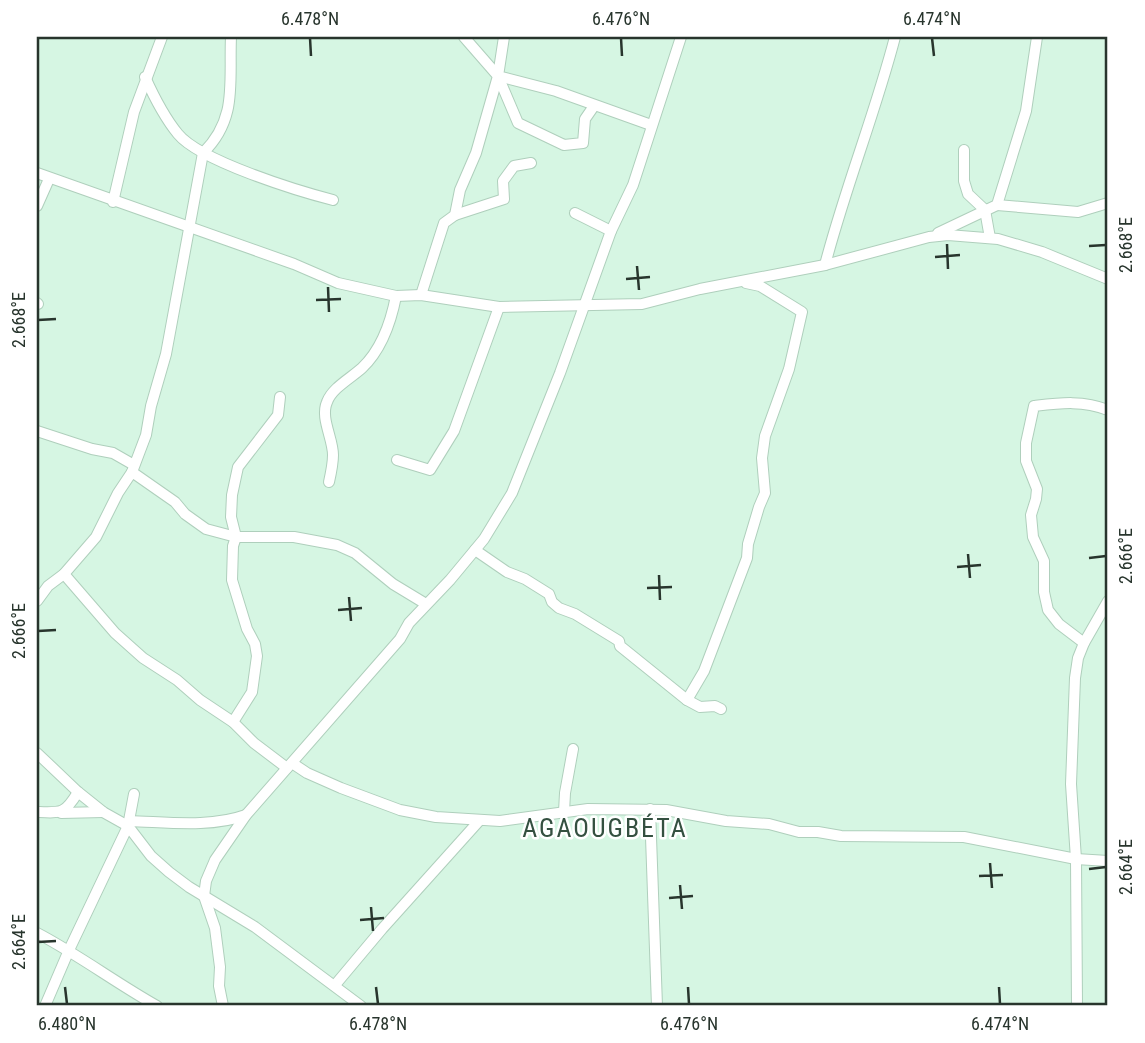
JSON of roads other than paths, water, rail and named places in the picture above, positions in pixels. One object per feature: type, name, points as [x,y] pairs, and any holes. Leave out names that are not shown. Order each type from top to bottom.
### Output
[{"type":"street","points":[[113,202],[134,112],[162,37]]},
{"type":"street","points":[[37,601],[96,537],[133,469],[146,435],[166,354],[203,153],[216,141],[223,129],[229,107],[231,37]]},
{"type":"street","points":[[464,37],[498,76],[518,122],[564,145],[583,143],[584,118],[594,106]]},
{"type":"street","points":[[455,215],[460,190],[476,153],[498,76],[504,37]]},
{"type":"street","points":[[223,1006],[216,936],[205,896],[206,881],[215,860],[246,815],[400,639],[409,623],[475,550],[512,493],[560,373],[611,231],[633,185],[681,37]]},
{"type":"street","points":[[825,265],[895,37]]},
{"type":"street","points":[[997,205],[1026,111],[1037,37]]},
{"type":"street","points":[[498,76],[556,91],[651,125]]},
{"type":"street","points":[[145,77],[155,100],[180,136],[203,153],[298,191],[333,200]]},
{"type":"street","points":[[964,150],[964,181],[968,194],[985,210],[990,238]]},
{"type":"street","points":[[421,295],[444,223],[455,215],[505,199],[503,181],[514,166],[531,163]]},
{"type":"street","points":[[37,173],[294,264],[338,283],[396,296],[421,295],[499,307],[642,304],[700,289],[825,265],[929,237],[948,235],[990,238],[1042,252],[1108,279]]},
{"type":"street","points":[[37,206],[49,179]]},
{"type":"street","points":[[929,237],[997,205],[1078,212],[1108,203]]},
{"type":"street","points":[[575,214],[611,231]]},
{"type":"street","points":[[687,699],[704,671],[747,558],[758,507],[765,493],[762,458],[765,436],[789,369],[802,312],[761,286],[743,282]]},
{"type":"street","points":[[329,482],[333,455],[325,419],[326,403],[332,393],[365,366],[377,348],[391,321],[396,296]]},
{"type":"street","points":[[397,460],[430,470],[454,431],[499,307]]},
{"type":"street","points":[[233,722],[252,692],[257,656],[256,644],[247,629],[232,580],[233,546],[236,537],[231,517],[232,495],[238,467],[278,415],[280,397]]},
{"type":"street","points":[[1084,643],[1059,624],[1048,611],[1044,592],[1044,561],[1033,537],[1031,515],[1037,499],[1037,489],[1026,461],[1026,443],[1034,407],[1070,402],[1096,405],[1108,410]]},
{"type":"street","points":[[37,430],[124,457],[133,469],[206,529],[236,537],[294,537],[337,545],[361,557],[393,584],[426,604]]},
{"type":"street","points":[[475,550],[507,572],[525,579],[549,594],[552,602],[559,608],[575,614],[619,641],[620,646],[699,707],[715,706],[720,709]]},
{"type":"street","points":[[64,574],[115,632],[143,658],[233,722],[254,743],[289,766],[341,789],[400,810],[479,821],[602,808],[650,809],[841,836],[964,837],[1076,859],[1108,861]]},
{"type":"street","points":[[1077,1006],[1076,859],[1071,784],[1075,678],[1084,643],[1108,601]]},
{"type":"street","points":[[564,812],[573,749]]},
{"type":"street","points":[[37,753],[103,812],[128,824],[199,822],[236,819],[246,815]]},
{"type":"street","points":[[60,813],[70,805],[78,792]]},
{"type":"street","points":[[45,1006],[128,824],[134,794]]},
{"type":"street","points":[[650,809],[657,1006]]},
{"type":"street","points":[[37,812],[103,812]]},
{"type":"street","points":[[335,985],[479,821]]},
{"type":"street","points":[[128,824],[151,856],[169,872],[256,927],[360,1006]]},
{"type":"street","points":[[37,933],[69,950],[127,990],[157,1006]]},
{"type":"district","name":"AGAOUGBÉTA","points":[[605,828]]}]
